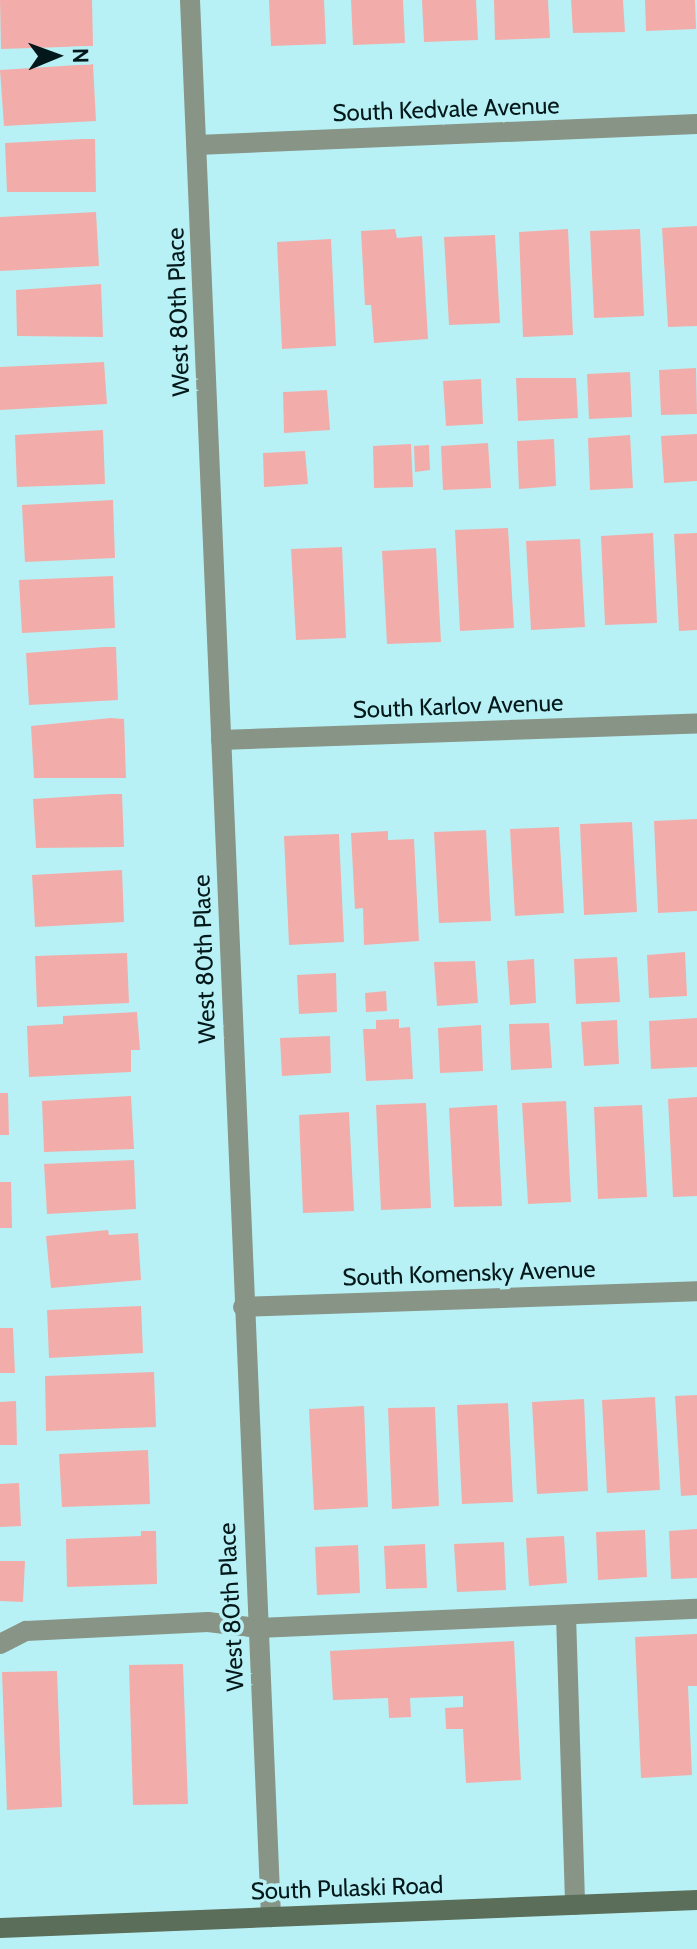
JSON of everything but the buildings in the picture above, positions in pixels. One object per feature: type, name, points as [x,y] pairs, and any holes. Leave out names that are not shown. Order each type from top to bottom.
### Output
[{"type":"main road","name":"South Pulaski Road","points":[[0,1928],[697,1900]]},
{"type":"street","name":"West 80th Place","points":[[190,0],[271,1917]]},
{"type":"street","name":"South Kedvale Avenue","points":[[197,145],[697,124]]},
{"type":"street","name":"South Karlov Avenue","points":[[221,740],[697,723]]},
{"type":"street","name":"South Komensky Avenue","points":[[243,1307],[697,1291]]},
{"type":"street","points":[[0,1644],[26,1631],[208,1622],[258,1628],[697,1609]]},
{"type":"street","points":[[566,1615],[575,1905]]}]
